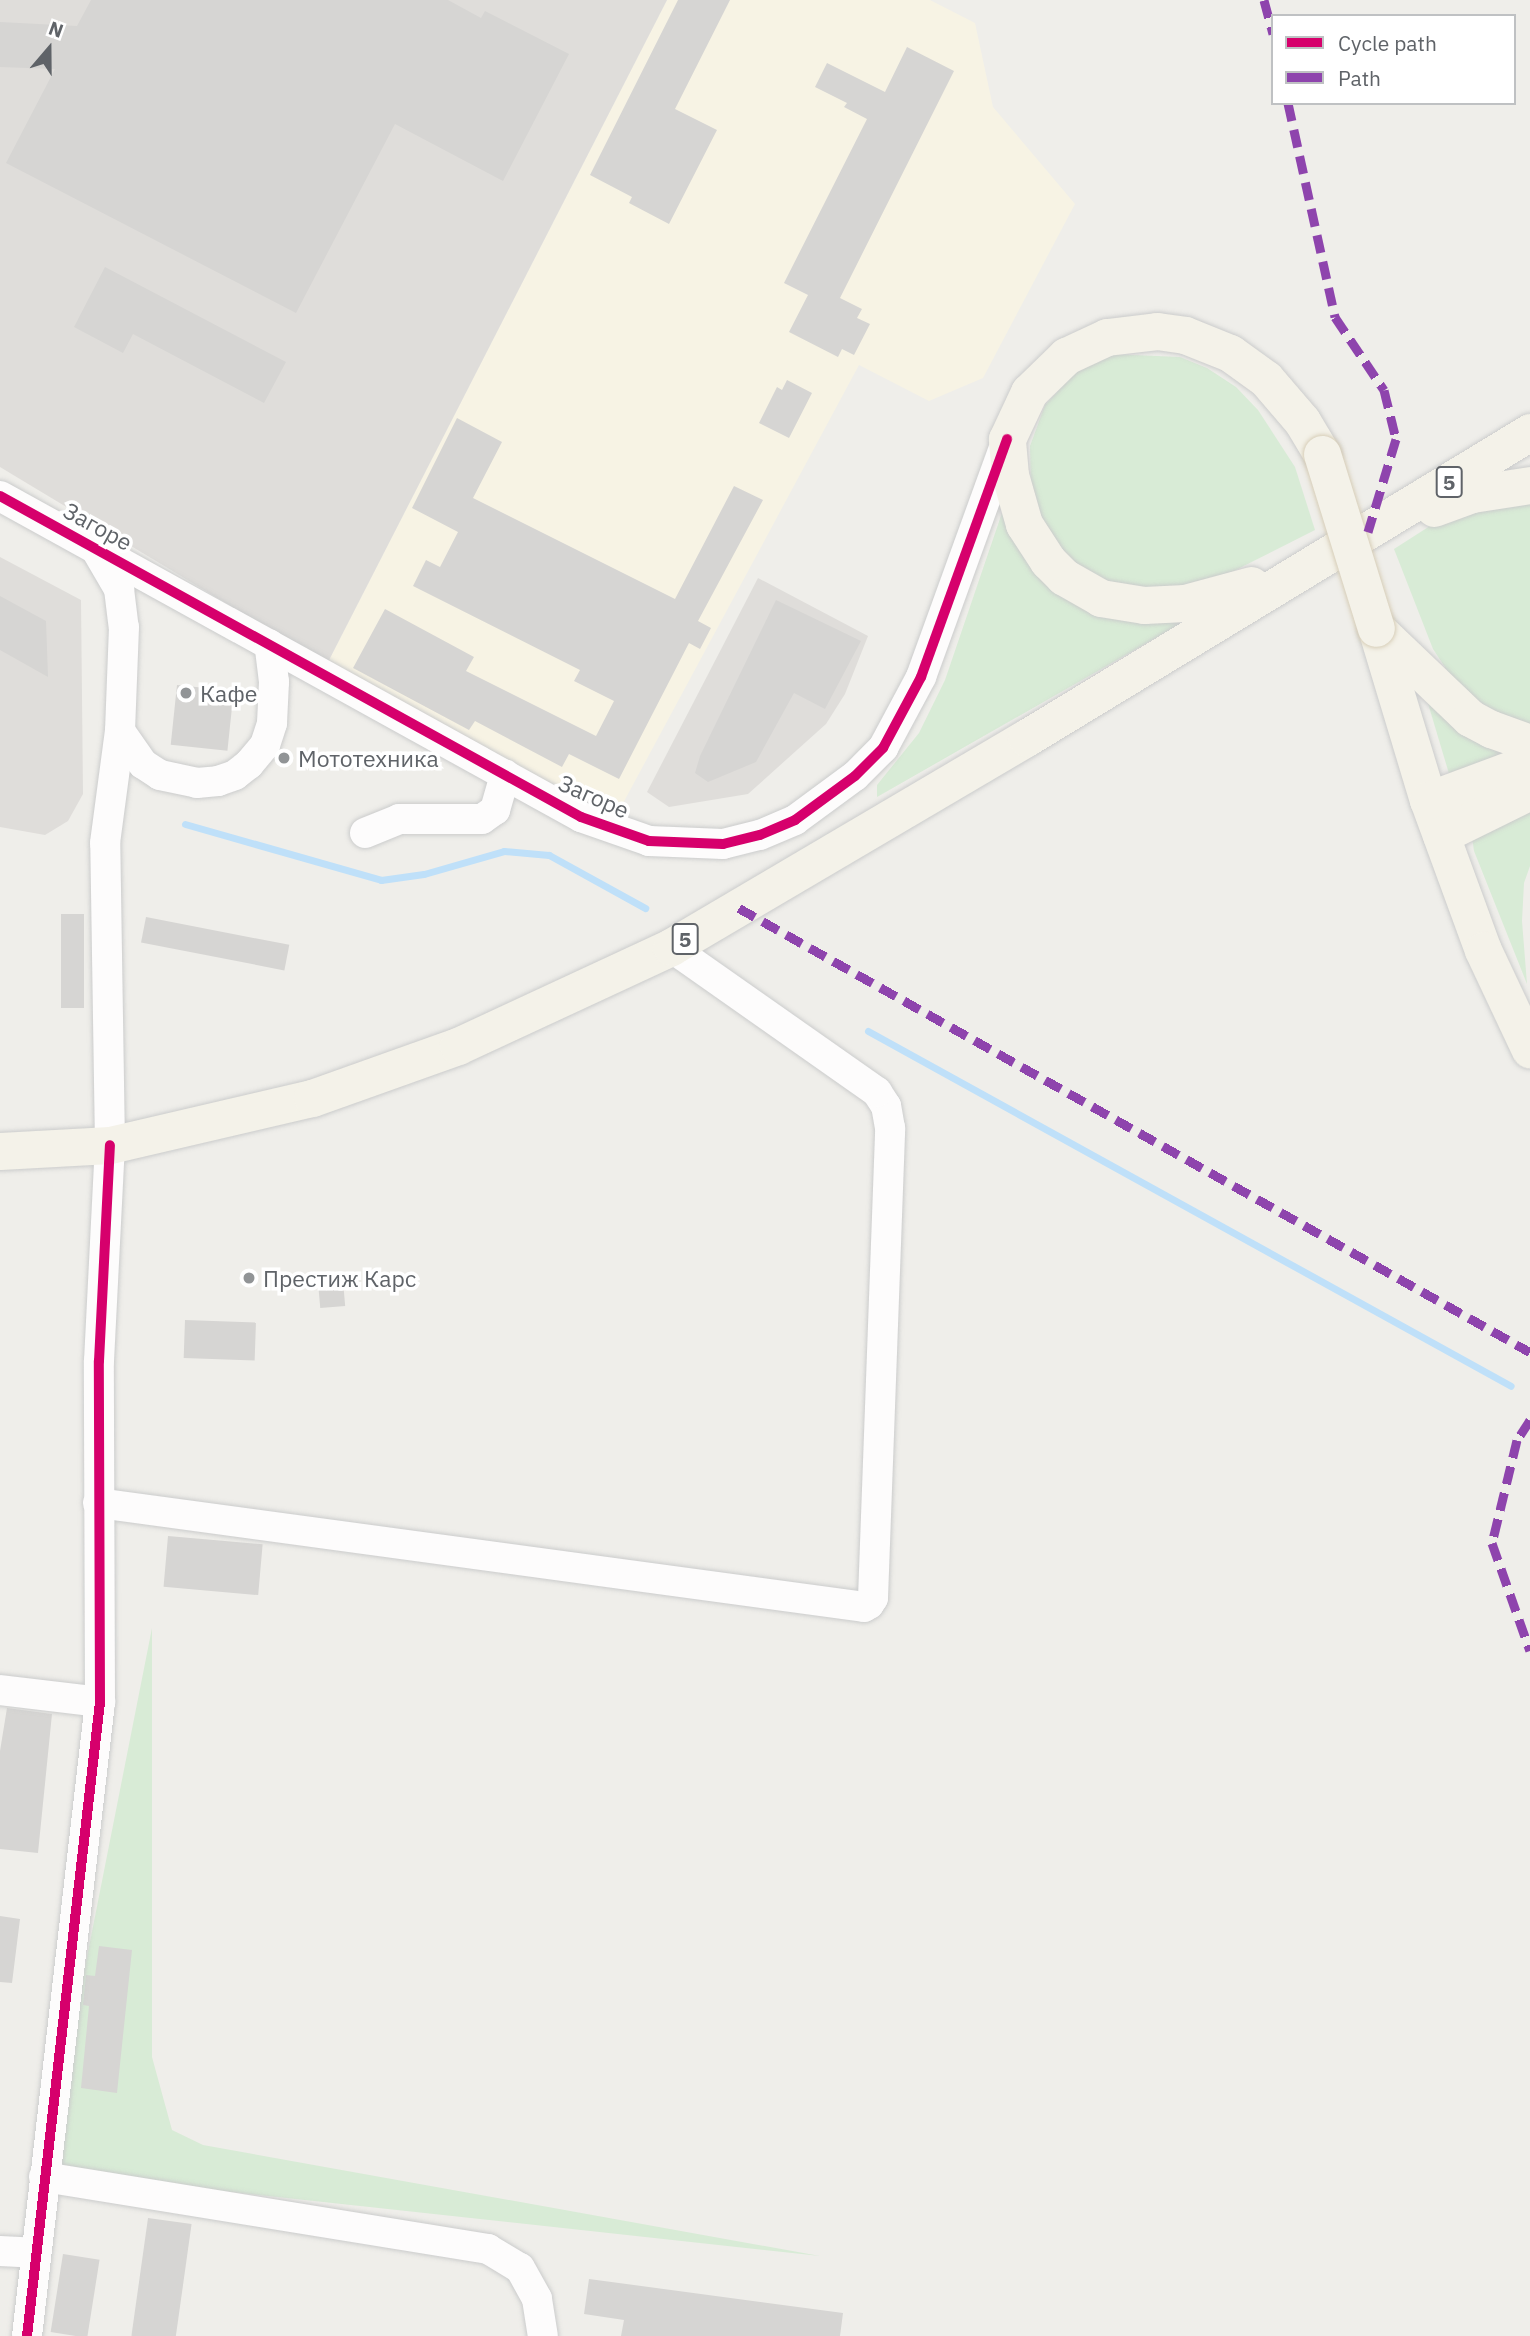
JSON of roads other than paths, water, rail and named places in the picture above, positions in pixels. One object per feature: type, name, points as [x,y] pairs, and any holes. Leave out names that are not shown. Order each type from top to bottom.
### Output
[{"type":"main road","points":[[1305,567],[1216,597],[1185,603],[1144,605],[1101,598],[1064,577],[1035,544],[1015,499],[1007,439],[1029,392],[1066,356],[1107,337],[1157,331],[1185,335],[1207,343],[1249,366],[1286,401],[1322,454],[1427,800],[1483,950],[1530,1050]]},
{"type":"main road","name":"5","points":[[0,1151],[110,1145],[312,1098],[458,1046],[671,947],[1014,745],[1530,432]]},
{"type":"main road","points":[[1368,532],[1472,494],[1530,485]]},
{"type":"main road","points":[[1376,628],[1470,718],[1491,730],[1530,743]]},
{"type":"main road","points":[[1427,800],[1530,762]]},
{"type":"main road","points":[[1441,835],[1530,792]]},
{"type":"street","name":"Загоре","points":[[0,495],[539,795],[613,831],[649,841],[723,844],[760,835],[795,820],[856,776],[883,748],[921,677],[1007,439]]},
{"type":"street","points":[[27,2336],[100,1702],[99,1360],[110,1145],[105,843],[120,731],[124,627],[119,589],[95,548]]},
{"type":"street","points":[[120,731],[143,764],[160,775],[197,783],[235,775],[265,745],[272,723],[274,682],[269,644]]},
{"type":"street","points":[[365,833],[399,819],[482,819],[495,810],[505,774]]},
{"type":"street","points":[[98,1503],[850,1606],[864,1607],[869,1604],[873,1598],[890,1128],[886,1106],[877,1092],[671,947]]},
{"type":"street","points":[[0,1690],[100,1702]]},
{"type":"street","points":[[44,2177],[488,2249],[520,2268],[537,2299],[543,2336]]},
{"type":"street","points":[[0,2251],[35,2253]]},
{"type":"waterway","points":[[185,824],[381,880],[424,874],[504,851],[549,855],[645,908]]},
{"type":"waterway","points":[[868,1031],[1511,1386]]},
{"type":"place","name":"Кафе","points":[[186,693]]},
{"type":"place","name":"Мототехника","points":[[284,758]]},
{"type":"place","name":"Престиж Карс","points":[[249,1278]]}]
